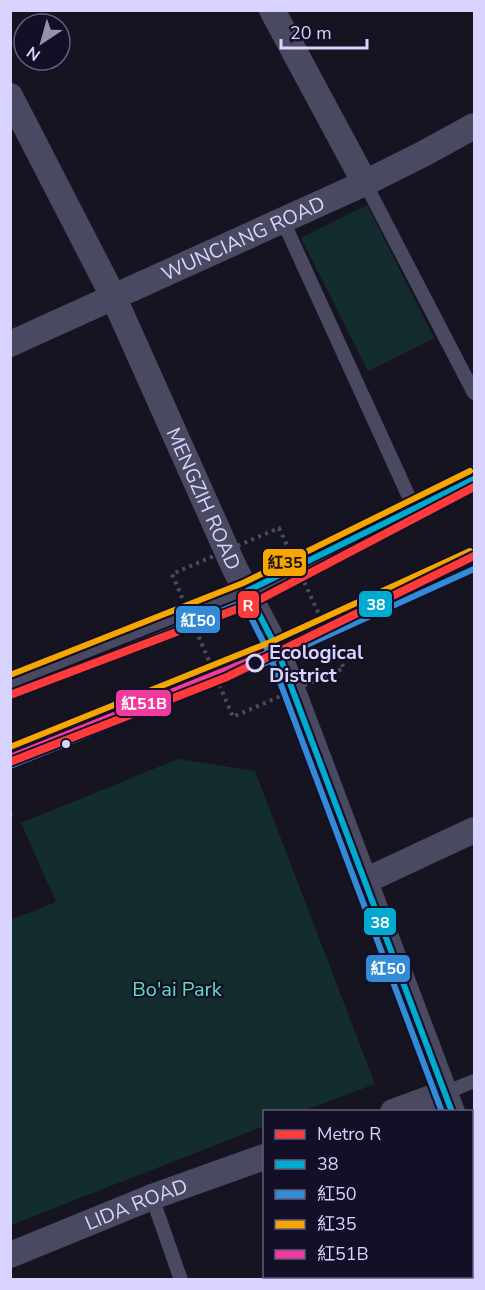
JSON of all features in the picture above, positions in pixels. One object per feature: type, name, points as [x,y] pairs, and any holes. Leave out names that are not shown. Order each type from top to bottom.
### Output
[{"type":"street","points":[[272,10],[365,183]]},
{"type":"street","name":"MENGZIH ROAD","points":[[10,96],[114,298],[235,569],[277,649],[448,1102]]},
{"type":"street","name":"WUNCIANG ROAD","points":[[10,344],[365,183],[474,126]]},
{"type":"street","points":[[10,685],[247,591],[474,479]]},
{"type":"street","points":[[10,757],[277,649],[474,559]]},
{"type":"street","points":[[365,881],[474,830]]},
{"type":"street","points":[[404,1110],[448,1102]]},
{"type":"street","name":"LIDA ROAD","points":[[10,1255],[152,1197],[263,1157]]},
{"type":"lane","points":[[365,183],[474,393]]},
{"type":"lane","points":[[283,221],[414,508]]},
{"type":"lane","points":[[448,1102],[474,1081]]},
{"type":"lane","points":[[152,1197],[181,1280]]},
{"type":"path","points":[[279,528],[344,668]]},
{"type":"path","points":[[172,574],[233,717]]},
{"type":"green space","points":[[367,205],[434,338],[368,371],[301,238]]},
{"type":"green space","name":"Bo'ai Park","points":[[178,759],[255,771],[375,1084],[306,1110],[263,1110],[263,1126],[11,1225],[11,920],[56,902],[21,823]]},
{"type":"metro line","name":"R","points":[[10,695],[253,603],[474,487]]},
{"type":"metro line","name":"R","points":[[10,762],[227,677],[474,556]]},
{"type":"transit line","name":"紅35","points":[[10,675],[243,583],[470,471]]},
{"type":"transit line","name":"38","points":[[451,1110],[277,649],[247,591],[474,479]]},
{"type":"transit line","name":"紅35","points":[[10,747],[273,641],[470,551]]},
{"type":"transit line","name":"38","points":[[277,649],[474,559]]},
{"type":"transit line","name":"紅50","points":[[13,765],[280,657],[474,569]]},
{"type":"transit line","name":"紅50","points":[[13,693],[243,602],[269,653],[441,1110]]},
{"type":"transit line","name":"紅51B","points":[[10,757],[277,649]]},
{"type":"place","name":"Ecological District","points":[[255,663]]}]
